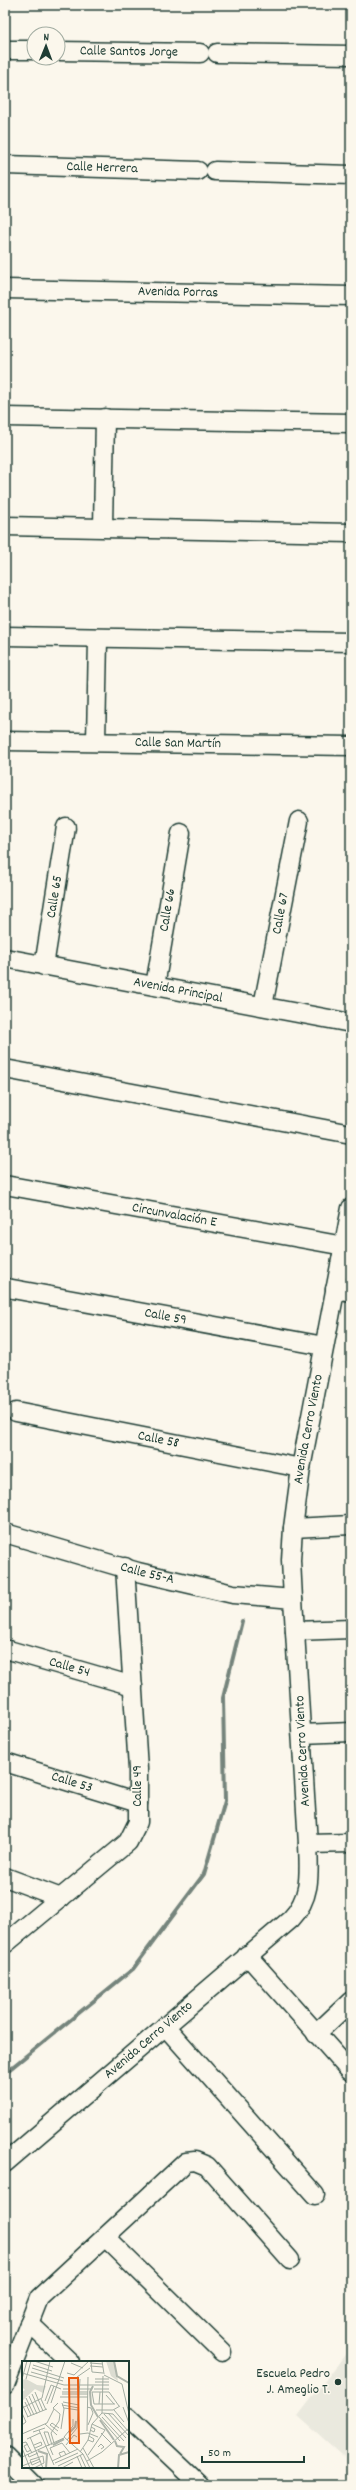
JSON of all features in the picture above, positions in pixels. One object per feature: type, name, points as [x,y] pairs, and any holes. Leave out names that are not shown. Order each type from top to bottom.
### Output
[{"type":"street","points":[[5,50],[26,50]]},
{"type":"street","name":"Calle Santos Jorge","points":[[66,51],[351,55]]},
{"type":"street","name":"Calle Herrera","points":[[5,165],[351,175]]},
{"type":"street","name":"Avenida Porras","points":[[5,289],[351,296]]},
{"type":"street","points":[[5,418],[105,418],[351,423]]},
{"type":"street","points":[[103,527],[105,418]]},
{"type":"street","points":[[5,526],[351,533]]},
{"type":"street","points":[[5,636],[98,639],[351,642]]},
{"type":"street","points":[[96,741],[98,639]]},
{"type":"street","name":"Calle San Martín","points":[[5,741],[96,741],[351,746]]},
{"type":"street","name":"Calle 67","points":[[263,1006],[299,821]]},
{"type":"street","name":"Calle 65","points":[[44,966],[66,827]]},
{"type":"street","name":"Calle 66","points":[[155,986],[181,833]]},
{"type":"street","name":"Avenida Principal","points":[[5,958],[351,1023]]},
{"type":"street","points":[[5,1069],[351,1134]]},
{"type":"street","name":"Circunvalación E","points":[[5,1185],[344,1246]]},
{"type":"street","name":"Avenida Cerro Viento","points":[[5,2163],[247,1955],[292,1919],[305,1900],[309,1875],[308,1844],[291,1560],[293,1528],[301,1468],[324,1346],[343,1290],[344,1246],[351,1208]]},
{"type":"street","name":"Calle 59","points":[[7,1288],[324,1346]]},
{"type":"street","name":"Calle 58","points":[[16,1412],[301,1468]]},
{"type":"street","points":[[293,1528],[351,1525]]},
{"type":"street","name":"Calle 55-A","points":[[5,1533],[138,1572],[234,1594],[293,1599]]},
{"type":"street","name":"Calle 49","points":[[5,1944],[128,1842],[138,1822],[138,1769],[125,1567]]},
{"type":"street","points":[[295,1631],[351,1628]]},
{"type":"street","name":"Calle 54","points":[[5,1649],[133,1686]]},
{"type":"street","points":[[302,1734],[351,1732]]},
{"type":"street","name":"Calle 53","points":[[5,1762],[138,1803]]},
{"type":"street","points":[[308,1844],[351,1843]]},
{"type":"street","points":[[5,1877],[61,1898]]},
{"type":"street","points":[[247,1955],[350,2071]]},
{"type":"street","points":[[316,2034],[351,2001]]},
{"type":"street","points":[[165,2026],[315,2195]]},
{"type":"street","points":[[5,2385],[39,2298],[186,2162],[195,2161],[206,2166],[290,2260]]},
{"type":"street","points":[[105,2238],[222,2352]]},
{"type":"street","points":[[28,2323],[69,2361]]},
{"type":"street","points":[[129,2418],[200,2485]]},
{"type":"street","points":[[5,2456],[34,2485]]},
{"type":"shaded area","name":"Escuela Pedro J. Ameglio T.","points":[[351,2347],[351,2463],[298,2416]]},
{"type":"waterway","points":[[5,2073],[133,1969],[204,1874],[225,1801],[223,1698],[242,1621]]},
{"type":"place","name":"Escuela Pedro J. Ameglio T.","points":[[338,2382]]}]
